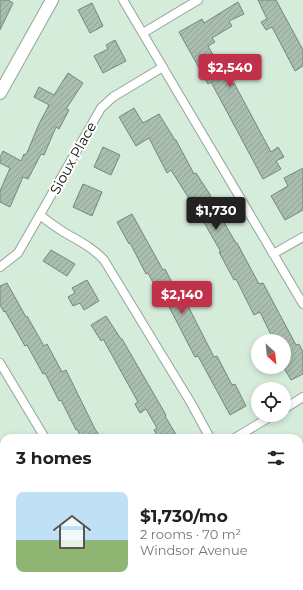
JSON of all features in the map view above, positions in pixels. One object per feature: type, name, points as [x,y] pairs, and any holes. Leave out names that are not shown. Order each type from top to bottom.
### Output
[{"type":"street","points":[[0,93],[52,0]]},
{"type":"street","points":[[122,0],[303,304]]},
{"type":"street","points":[[143,33],[198,0]]},
{"type":"street","name":"Sioux Place","points":[[0,267],[18,253],[41,216],[101,108],[113,97],[163,68]]},
{"type":"street","points":[[41,216],[67,234],[85,243],[95,250],[104,260],[191,403],[208,434]]},
{"type":"street","points":[[273,254],[303,237]]},
{"type":"street","points":[[0,363],[43,434]]},
{"type":"street","points":[[291,405],[303,397]]},
{"type":"street","points":[[241,434],[261,422]]},
{"type":"building","points":[[0,0],[8,0],[13,3],[0,30]]},
{"type":"building","points":[[258,0],[276,0],[303,50],[303,66],[295,71],[272,27],[266,30],[261,22],[267,19]]},
{"type":"building","points":[[238,2],[244,14],[229,21],[232,26],[212,38],[215,42],[208,46],[230,85],[234,83],[271,152],[278,147],[284,157],[276,161],[281,169],[263,179],[211,82],[208,84],[179,32],[202,19],[204,23]]},
{"type":"building","points":[[92,3],[103,26],[90,33],[78,10]]},
{"type":"building","points":[[115,40],[126,61],[103,73],[94,56],[108,49],[106,45]]},
{"type":"building","points":[[68,73],[83,83],[66,109],[69,110],[59,129],[56,127],[44,155],[41,154],[28,179],[23,177],[10,207],[0,202],[0,191],[10,168],[0,163],[0,157],[3,151],[21,161],[24,154],[26,155],[49,105],[34,97],[39,87],[54,95]]},
{"type":"building","points":[[134,108],[143,123],[159,114],[176,140],[194,174],[196,173],[211,196],[209,197],[237,243],[259,284],[263,283],[290,334],[271,334],[260,312],[254,315],[236,279],[234,280],[219,252],[221,252],[171,170],[167,173],[149,138],[136,146],[119,117]]},
{"type":"building","points":[[103,147],[120,155],[111,175],[94,167]]},
{"type":"building","points":[[303,168],[303,210],[285,220],[271,196],[288,186],[284,178]]},
{"type":"building","points":[[83,184],[102,192],[92,216],[73,207]]},
{"type":"building","points":[[132,214],[163,270],[165,269],[182,302],[185,300],[214,357],[217,356],[232,385],[235,384],[246,406],[230,415],[198,356],[195,357],[165,299],[162,300],[148,273],[146,274],[117,222]]},
{"type":"building","points":[[51,250],[75,264],[67,276],[43,261]]},
{"type":"building","points":[[87,280],[99,301],[84,310],[80,303],[73,306],[68,297],[75,293],[72,288]]},
{"type":"building","points":[[7,283],[44,346],[47,344],[62,372],[66,370],[98,434],[80,434],[77,429],[76,430],[45,373],[43,374],[27,345],[25,346],[0,305],[0,286]]},
{"type":"building","points":[[106,316],[122,339],[176,434],[156,434],[154,430],[157,428],[146,409],[140,413],[135,404],[138,402],[103,339],[101,341],[91,325]]},
{"type":"building","points":[[291,336],[296,345],[299,344],[303,352],[303,374],[291,380],[288,374],[291,374]]}]
